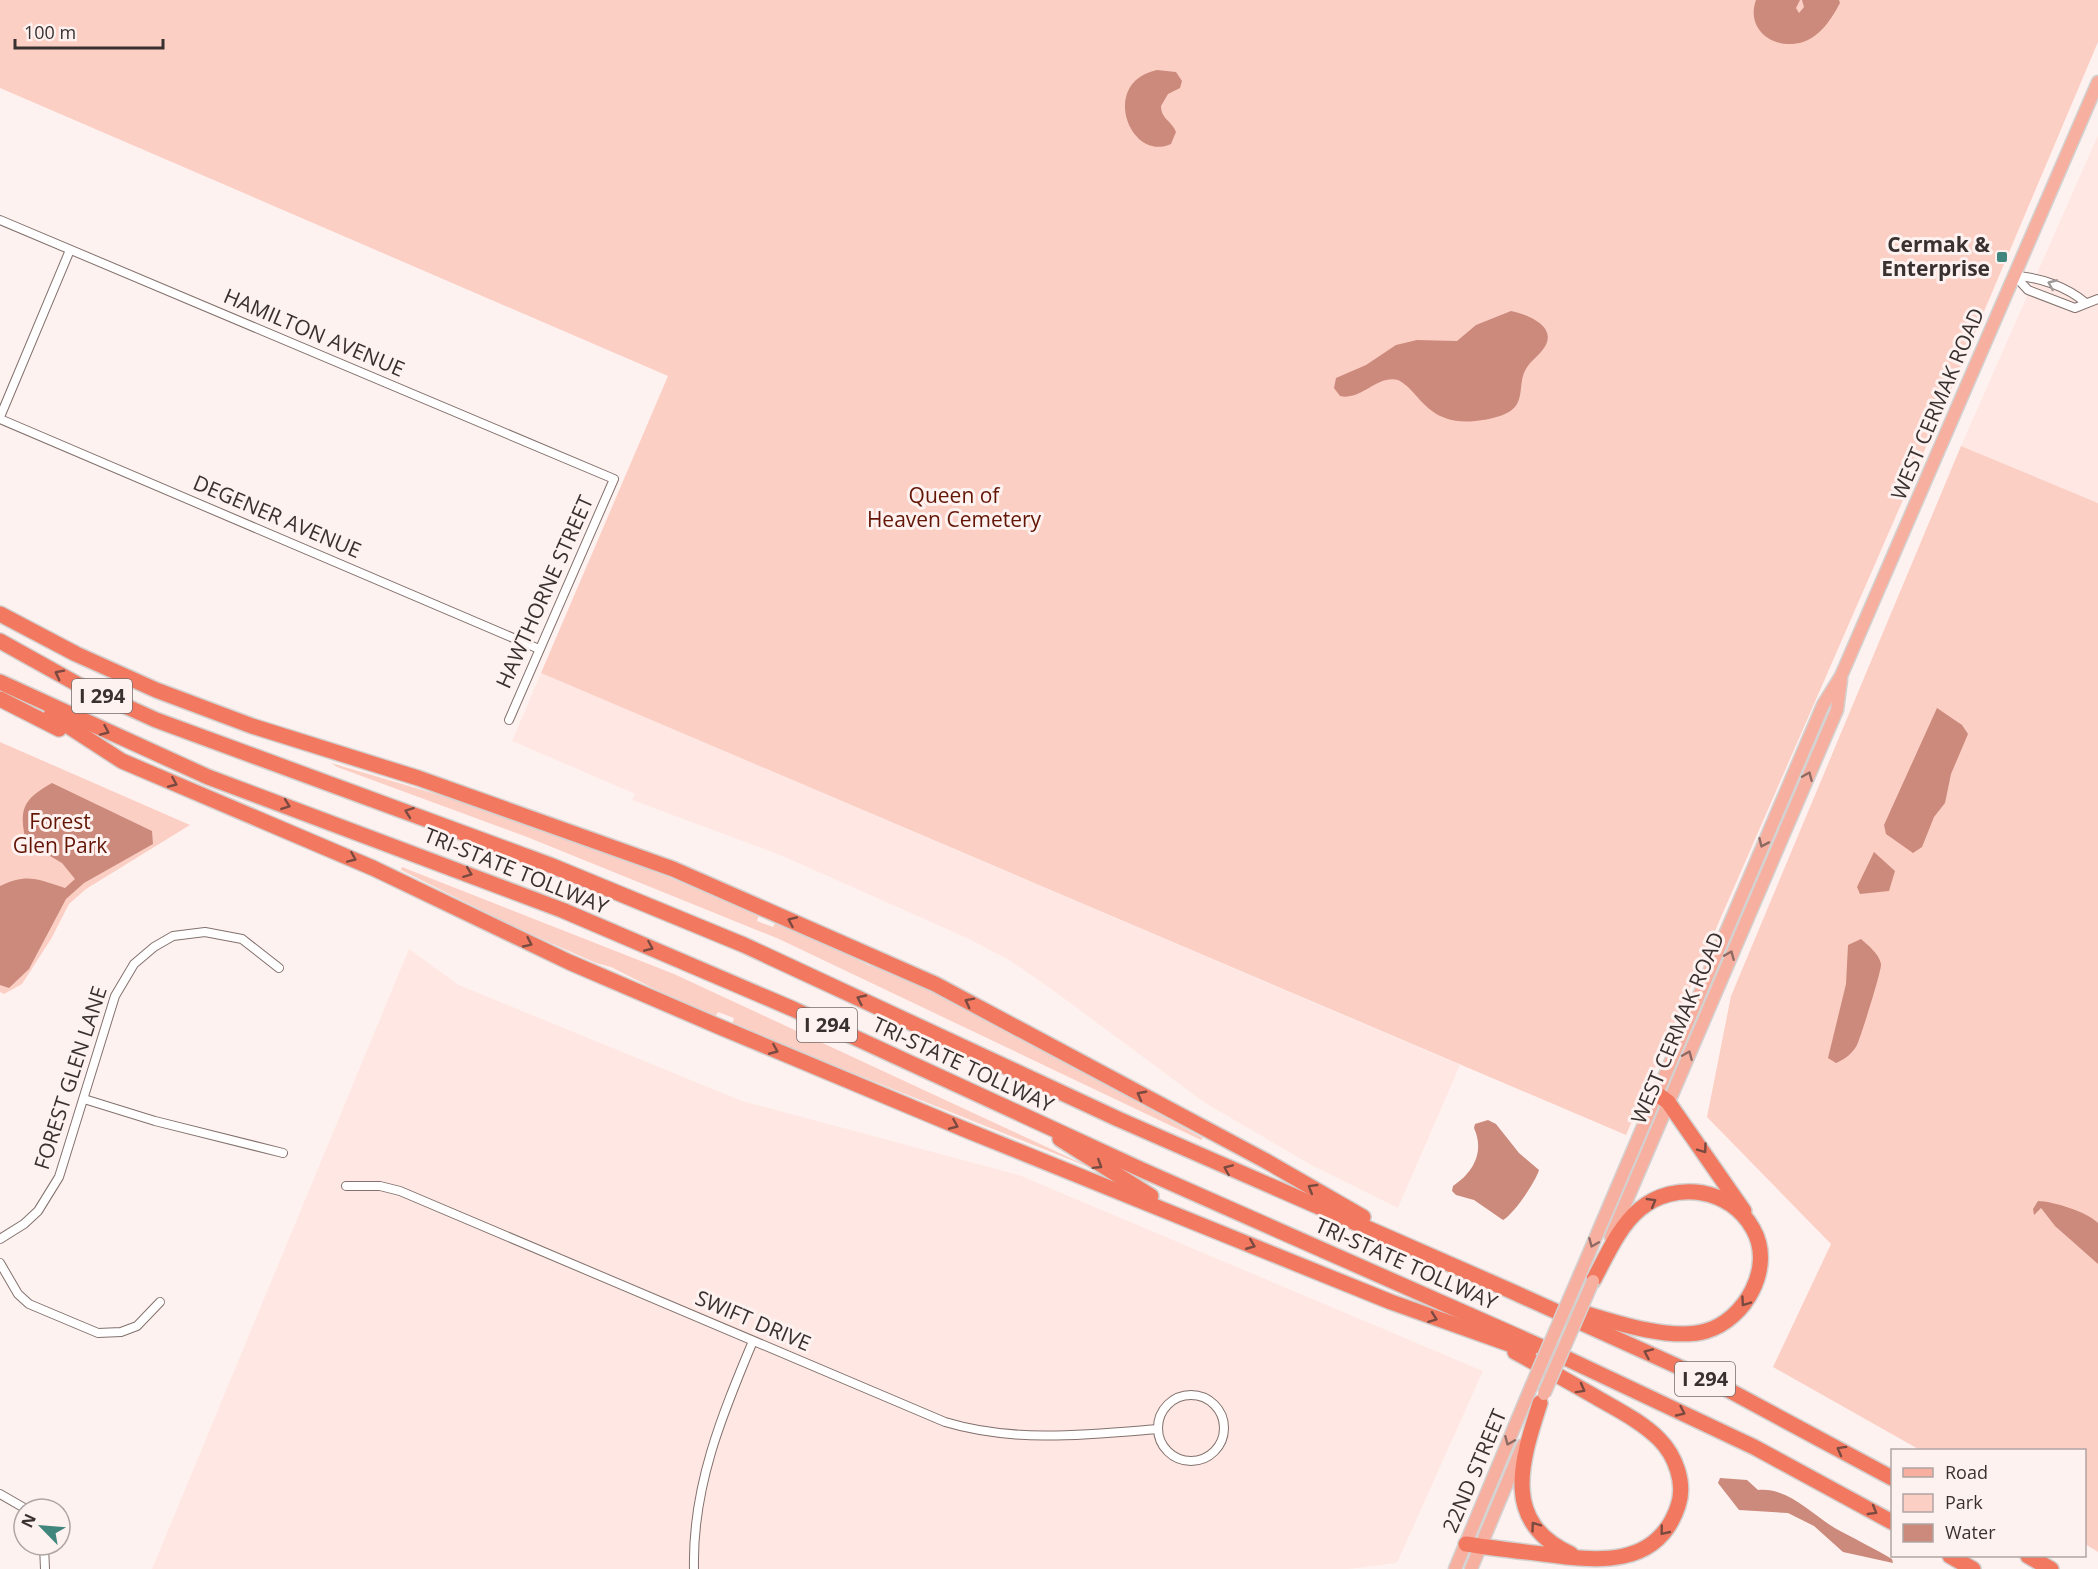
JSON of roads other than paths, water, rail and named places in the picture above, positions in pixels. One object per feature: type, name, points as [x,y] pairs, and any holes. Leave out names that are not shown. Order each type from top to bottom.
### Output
[{"type":"highway","points":[[0,614],[76,654],[175,698],[285,737],[418,778],[673,869],[935,984],[1266,1161],[1436,1258]]},
{"type":"highway","name":"TRI-STATE TOLLWAY","points":[[0,641],[79,685],[156,720],[529,857],[744,945],[1118,1119],[1511,1291],[1721,1386],[1891,1477]]},
{"type":"highway","name":"TRI-STATE TOLLWAY","points":[[0,682],[13,691],[208,777],[562,910],[793,1010],[1628,1387],[1774,1457],[1891,1521]]},
{"type":"highway","points":[[13,691],[122,761]]},
{"type":"highway","points":[[0,699],[122,761],[374,868],[568,962],[709,1023],[1213,1230],[1474,1332],[1628,1387]]},
{"type":"highway","points":[[1511,1291],[1640,1327],[1686,1334],[1705,1332],[1720,1326],[1738,1313],[1752,1293],[1758,1271],[1759,1251],[1754,1230],[1718,1171],[1662,1097]]},
{"type":"highway","points":[[1033,1120],[1100,1167],[1213,1230]]},
{"type":"highway","points":[[1587,1278],[1638,1210],[1655,1198],[1678,1191],[1710,1195],[1736,1207],[1754,1230]]},
{"type":"highway","points":[[1473,1546],[1582,1559],[1630,1555],[1659,1538],[1671,1521],[1679,1503],[1681,1487],[1672,1457],[1658,1438],[1632,1419],[1518,1353],[1474,1332]]},
{"type":"highway","points":[[1542,1399],[1523,1469],[1525,1510],[1540,1534],[1582,1559]]},
{"type":"highway","points":[[1952,1557],[1973,1569]]},
{"type":"highway","points":[[2030,1557],[2051,1569]]},
{"type":"main road","name":"WEST CERMAK ROAD","points":[[1542,1399],[1587,1278],[1662,1097],[1837,710],[1841,676],[2098,81]]},
{"type":"main road","name":"WEST CERMAK ROAD","points":[[1531,1387],[1587,1278]]},
{"type":"main road","name":"22ND STREET","points":[[1471,1569],[1473,1546],[1531,1387]]},
{"type":"main road","name":"22ND STREET","points":[[1455,1569],[1473,1546],[1542,1399]]},
{"type":"street","name":"HAMILTON AVENUE","points":[[0,220],[614,479]]},
{"type":"street","points":[[0,418],[70,250]]},
{"type":"street","points":[[2015,276],[2034,277],[2077,295],[2086,303]]},
{"type":"street","points":[[2015,276],[2028,290],[2075,308],[2098,299]]},
{"type":"street","name":"DEGENER AVENUE","points":[[0,418],[539,649]]},
{"type":"street","name":"HAWTHORNE STREET","points":[[509,720],[614,479]]},
{"type":"street","name":"FOREST GLEN LANE","points":[[0,1239],[24,1224],[49,1196],[61,1170],[118,988],[134,964],[153,947],[173,936],[195,932],[223,933],[242,939],[279,968]]},
{"type":"street","points":[[84,1099],[155,1121],[283,1153]]},
{"type":"street","name":"SWIFT DRIVE","points":[[346,1186],[380,1186],[400,1191],[945,1422],[976,1430],[1042,1436],[1158,1429]]},
{"type":"street","points":[[0,1263],[18,1294],[29,1304],[98,1333],[121,1332],[137,1326],[160,1302]]},
{"type":"street","points":[[694,1569],[697,1513],[706,1467],[719,1424],[753,1341]]},
{"type":"street","points":[[1188,1395],[1197,1396],[1215,1405],[1224,1425],[1218,1447],[1210,1455],[1196,1461],[1181,1460],[1172,1455],[1164,1448],[1158,1429],[1163,1410],[1178,1398],[1188,1395]]},
{"type":"water","points":[[1756,0],[1800,0],[1796,8],[1799,13],[1804,7],[1802,0],[1839,0],[1840,3],[1821,31],[1803,42],[1792,44],[1773,41],[1759,29],[1754,11]]},
{"type":"water","points":[[1157,70],[1176,72],[1182,81],[1180,88],[1168,94],[1161,106],[1163,114],[1176,132],[1171,144],[1156,147],[1143,142],[1133,132],[1127,119],[1125,104],[1129,89],[1139,77]]},
{"type":"water","points":[[1511,311],[1539,322],[1547,333],[1548,340],[1524,373],[1517,404],[1505,414],[1474,421],[1448,419],[1432,411],[1398,380],[1383,381],[1348,397],[1340,396],[1334,388],[1336,378],[1366,365],[1396,345],[1417,340],[1457,341],[1476,325]]},
{"type":"water","points":[[1937,708],[1962,725],[1968,734],[1951,774],[1945,803],[1934,817],[1922,847],[1913,853],[1886,834],[1884,825]]},
{"type":"water","points":[[52,783],[152,831],[153,844],[84,883],[66,899],[29,969],[9,988],[0,985],[0,886],[18,880],[32,879],[65,888],[75,879],[62,863],[26,842],[23,821],[25,807],[34,795]]},
{"type":"water","points":[[1874,852],[1895,871],[1889,891],[1860,894],[1857,887]]},
{"type":"water","points":[[1861,939],[1878,957],[1881,964],[1880,969],[1857,1045],[1848,1056],[1836,1063],[1828,1058],[1846,984],[1848,945]]},
{"type":"water","points":[[1488,1120],[1496,1124],[1519,1153],[1539,1170],[1524,1197],[1503,1220],[1474,1200],[1456,1195],[1452,1191],[1453,1186],[1466,1175],[1475,1161],[1478,1145],[1475,1124]]},
{"type":"water","points":[[2038,1201],[2070,1208],[2098,1223],[2098,1264],[2055,1226],[2041,1208],[2034,1215],[2033,1209]]},
{"type":"water","points":[[1720,1478],[1747,1480],[1758,1490],[1781,1493],[1832,1526],[1892,1559],[1893,1563],[1843,1552],[1814,1526],[1788,1513],[1739,1510],[1718,1483]]},
{"type":"place","name":"Cermak & Enterprise","points":[[2002,257]]},
{"type":"park label","name":"Queen of Heaven Cemetery","points":[[954,508]]},
{"type":"park label","name":"Forest Glen Park","points":[[60,834]]}]
